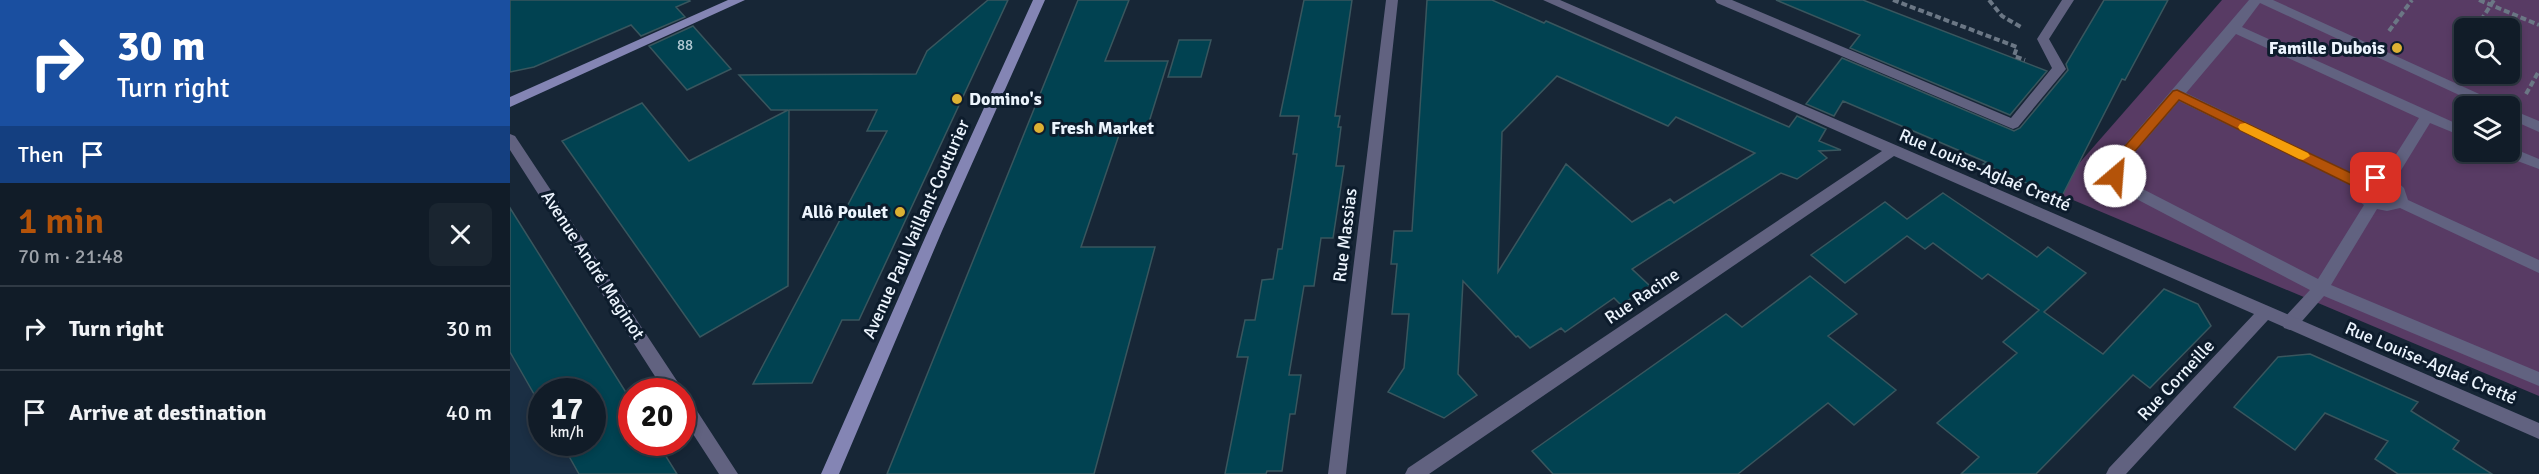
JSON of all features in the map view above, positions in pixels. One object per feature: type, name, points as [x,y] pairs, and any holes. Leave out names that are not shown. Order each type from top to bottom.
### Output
[{"type":"main road","points":[[510,102],[739,0]]},
{"type":"main road","name":"Avenue Paul Vaillant-Couturier","points":[[830,474],[930,241],[1039,0]]},
{"type":"street","name":"Rue Massias","points":[[1337,474],[1392,0]]},
{"type":"street","points":[[1721,0],[2013,124],[2059,69],[2043,39],[2068,0]]},
{"type":"street","points":[[2256,0],[2235,28],[2117,164],[2115,176],[2130,189],[2321,288],[2539,379]]},
{"type":"street","points":[[2262,0],[2472,96]]},
{"type":"street","name":"Rue Louise-Aglaé Cretté","points":[[1553,1],[1892,151],[2539,431]]},
{"type":"street","points":[[2235,28],[2454,128]]},
{"type":"street","points":[[2177,94],[2358,182]]},
{"type":"street","points":[[2386,182],[2427,116]]},
{"type":"street","points":[[2520,118],[2539,127]]},
{"type":"street","name":"Avenue André Maginot","points":[[510,139],[666,378]]},
{"type":"street","name":"Rue Racine","points":[[1414,474],[1892,151]]},
{"type":"street","points":[[2520,156],[2539,163]]},
{"type":"street","points":[[2366,177],[2386,182],[2397,189],[2402,197],[2400,202],[2392,207],[2373,203],[2360,195],[2358,182],[2366,177]]},
{"type":"street","points":[[2400,202],[2539,267]]},
{"type":"street","points":[[2290,323],[2321,288],[2373,203]]},
{"type":"street","name":"Rue Corneille","points":[[2115,474],[2265,313]]},
{"type":"street","points":[[696,423],[729,474]]},
{"type":"path","points":[[1893,0],[2017,47],[2014,56],[2056,73]]},
{"type":"path","points":[[1989,0],[2002,15],[2043,39]]},
{"type":"path","points":[[2374,51],[2412,0]]},
{"type":"path","points":[[2479,0],[2539,25]]},
{"type":"path","points":[[2483,18],[2494,0]]},
{"type":"shaded area","points":[[2222,0],[2539,0],[2539,396],[2054,192]]},
{"type":"shaded area","points":[[510,249],[589,378],[528,378],[528,456],[606,456],[606,406],[618,425],[618,456],[637,456],[648,474],[510,474]]},
{"type":"building","points":[[510,0],[690,1],[676,7],[685,17],[641,36],[631,25],[534,67],[510,72]]},
{"type":"building","points":[[988,0],[1008,0],[859,320],[842,320],[812,383],[753,384],[887,131],[867,131],[877,110],[789,110],[788,286],[700,337],[562,141],[642,103],[689,161],[788,110],[771,110],[739,75],[916,74],[927,51]]},
{"type":"building","points":[[1078,0],[1129,0],[1105,61],[1168,61],[1145,135],[1119,135],[1081,247],[1155,247],[1094,474],[887,474]]},
{"type":"building","points":[[1304,0],[1352,0],[1335,116],[1340,116],[1338,127],[1341,127],[1336,166],[1344,166],[1333,238],[1321,238],[1314,286],[1304,286],[1289,375],[1301,375],[1295,414],[1290,414],[1282,471],[1267,471],[1266,474],[1225,474],[1248,357],[1237,357],[1245,320],[1255,320],[1262,280],[1273,279],[1278,249],[1282,249],[1297,154],[1293,154],[1299,116],[1280,116]]},
{"type":"building","points":[[1427,0],[1492,0],[1544,23],[1546,21],[1789,127],[1797,116],[1826,129],[1819,141],[1841,150],[1819,151],[1827,158],[1797,179],[1781,173],[1632,269],[1650,286],[1621,305],[1614,298],[1565,332],[1561,328],[1530,348],[1518,336],[1516,337],[1463,281],[1458,374],[1477,395],[1444,418],[1388,392],[1404,368],[1409,314],[1392,314],[1397,264],[1391,264],[1394,231],[1412,231]],"holes":[[[1557,76],[1668,126],[1676,117],[1755,153],[1674,203],[1670,199],[1632,222],[1566,164],[1498,272],[1502,132]]]},
{"type":"building","points":[[1776,0],[1863,0],[2047,71],[2010,115],[1850,48],[1860,35]]},
{"type":"building","points":[[2104,0],[2168,0],[2125,80],[2122,79],[2061,198],[1983,164],[1986,162],[1843,101],[1834,116],[1806,104],[1842,58],[2014,131],[2020,128],[2068,70],[2066,64]]},
{"type":"building","points":[[693,26],[731,69],[687,90],[649,46]]},
{"type":"building","points":[[1179,40],[1211,40],[1201,77],[1168,77]]},
{"type":"building","points":[[1943,193],[2037,257],[2048,247],[2086,273],[2044,312],[2103,354],[2164,289],[2198,304],[2211,326],[2150,388],[2133,375],[2036,474],[1961,474],[1979,457],[1937,423],[2017,353],[2003,342],[2039,310],[1988,274],[1982,279],[1933,243],[1925,249],[1907,236],[1845,283],[1811,255],[1885,202],[1907,219]]},
{"type":"building","points":[[510,208],[618,380],[618,456],[666,456],[677,474],[579,474],[569,456],[606,456],[606,378],[528,378],[528,384],[510,352]]},
{"type":"building","points":[[1810,276],[1857,314],[1828,336],[1896,390],[1854,425],[1828,403],[1738,474],[1553,474],[1532,451],[1726,314],[1742,327]]},
{"type":"building","points":[[2310,354],[2418,402],[2411,411],[2459,441],[2453,449],[2492,474],[2398,474],[2375,459],[2388,441],[2325,413],[2295,450],[2234,407],[2278,357]]},
{"type":"slow traffic","points":[[2245,127],[2303,156]]},
{"type":"place","name":"Famille Dubois","points":[[2397,48]]},
{"type":"place","name":"Domino's","points":[[957,99]]},
{"type":"place","name":"Fresh Market","points":[[1039,128]]},
{"type":"place","name":"Allô Poulet","points":[[900,212]]},
{"type":"route","points":[[2115,176],[2117,164],[2177,94],[2358,182],[2366,177],[2376,178]]}]
